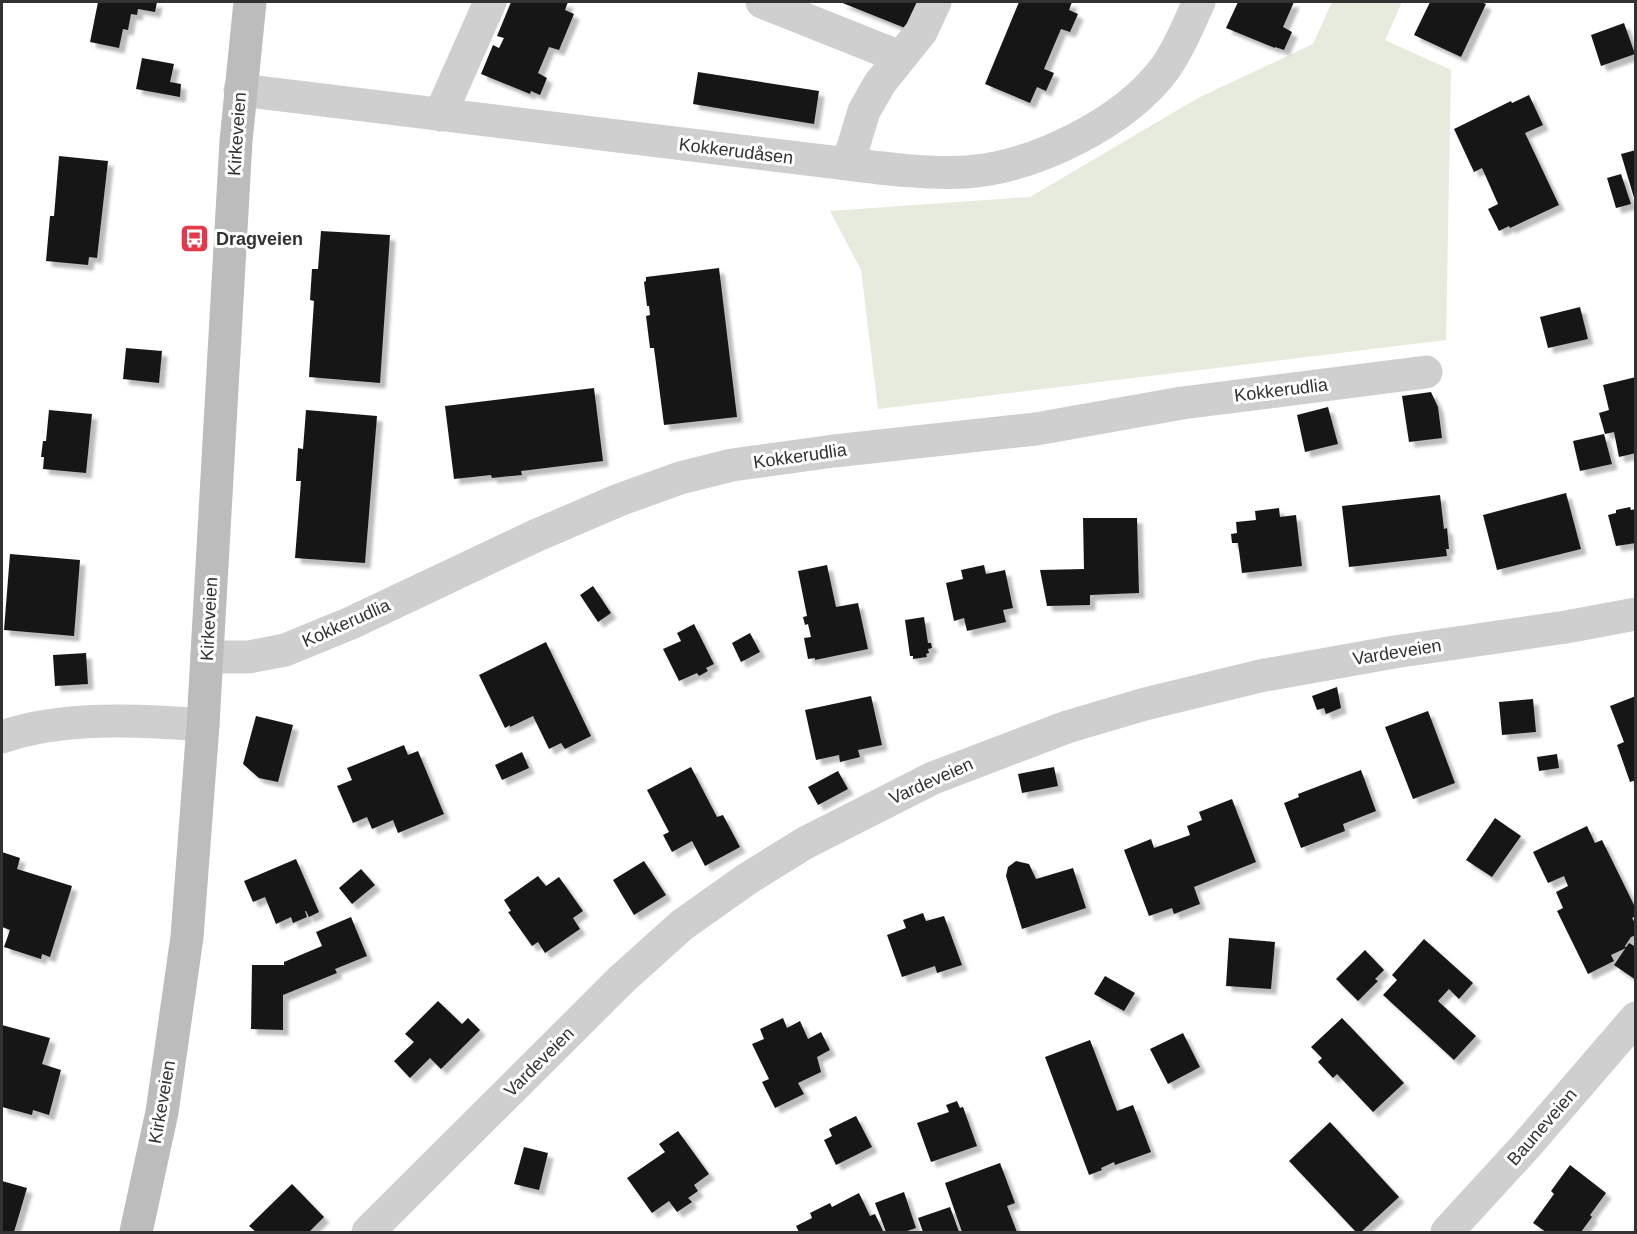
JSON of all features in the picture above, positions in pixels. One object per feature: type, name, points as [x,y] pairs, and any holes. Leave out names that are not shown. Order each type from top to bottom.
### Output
[{"type":"main road","name":"Kirkeveien","points":[[136,1233],[162,1112],[187,937],[203,725],[240,90],[250,2]]},
{"type":"street","points":[[440,115],[490,2]]},
{"type":"street","points":[[762,2],[900,57]]},
{"type":"street","points":[[848,164],[864,111],[880,83],[921,32],[935,2]]},
{"type":"street","name":"Kokkerudåsen","points":[[240,90],[848,164],[930,172],[967,172],[1006,166],[1097,129],[1132,102],[1166,67],[1185,34],[1198,2]]},
{"type":"street","name":"Kokkerudlia","points":[[207,657],[249,657],[285,650],[351,623],[535,536],[619,500],[680,478],[732,465],[834,451],[1036,429],[1182,403],[1426,372]]},
{"type":"street","name":"Vardeveien","points":[[368,1233],[622,979],[682,925],[747,879],[805,843],[933,778],[1067,727],[1145,704],[1260,676],[1394,652],[1566,627],[1635,614]]},
{"type":"street","points":[[2,737],[18,732],[83,722],[159,722],[203,725]]},
{"type":"street","name":"Bauneveien","points":[[1447,1233],[1525,1147],[1635,1018]]},
{"type":"shaded area","points":[[1332,2],[1402,2],[1385,40],[1451,70],[1446,340],[878,409],[861,270],[830,211],[1030,197],[1198,98],[1313,44]]},
{"type":"building","points":[[98,2],[157,2],[155,12],[138,9],[137,15],[131,14],[128,30],[123,29],[119,48],[90,42]]},
{"type":"building","points":[[511,2],[568,2],[565,10],[574,14],[559,50],[549,47],[538,73],[547,78],[540,95],[531,91],[530,94],[481,74],[493,45],[499,48],[504,38],[497,36]]},
{"type":"building","points":[[840,2],[922,2],[910,30]]},
{"type":"building","points":[[1019,2],[1072,2],[1069,10],[1078,14],[1070,32],[1061,29],[1044,69],[1054,73],[1046,91],[1037,87],[1030,103],[985,84]]},
{"type":"building","points":[[1238,2],[1294,2],[1283,27],[1292,32],[1284,50],[1226,28]]},
{"type":"building","points":[[1430,2],[1481,2],[1486,4],[1461,57],[1414,35]]},
{"type":"building","points":[[1624,23],[1635,54],[1601,66],[1591,35]]},
{"type":"building","points":[[142,58],[174,64],[170,82],[181,84],[180,97],[136,89]]},
{"type":"building","points":[[698,72],[819,91],[814,124],[693,104]]},
{"type":"building","points":[[1529,95],[1543,125],[1525,133],[1559,205],[1499,231],[1488,209],[1498,204],[1482,168],[1474,172],[1454,129],[1511,101],[1512,103]]},
{"type":"building","points":[[1636,150],[1636,201],[1635,201],[1621,154]]},
{"type":"building","points":[[59,156],[108,161],[97,258],[89,257],[88,265],[46,261],[50,216],[54,216]]},
{"type":"building","points":[[1621,174],[1631,204],[1616,208],[1607,178]]},
{"type":"building","points":[[321,231],[390,235],[380,383],[309,377],[314,301],[310,300],[312,269],[318,269]]},
{"type":"building","points":[[719,268],[737,417],[664,425],[654,348],[650,348],[646,316],[650,315],[644,282],[646,277]]},
{"type":"building","points":[[1580,307],[1588,339],[1548,348],[1540,317]]},
{"type":"building","points":[[126,348],[162,351],[159,383],[123,379]]},
{"type":"building","points":[[1636,377],[1636,453],[1619,457],[1614,432],[1605,434],[1599,413],[1609,410],[1603,385]]},
{"type":"building","points":[[594,388],[603,461],[521,471],[522,475],[492,478],[491,475],[454,479],[445,406]]},
{"type":"building","points":[[1431,392],[1438,407],[1442,438],[1409,442],[1402,396]]},
{"type":"building","points":[[1328,407],[1338,444],[1305,452],[1297,415]]},
{"type":"building","points":[[49,410],[92,414],[86,473],[43,469],[44,457],[41,457],[43,441],[46,441]]},
{"type":"building","points":[[306,410],[377,416],[365,563],[295,558],[301,481],[296,481],[298,448],[303,449]]},
{"type":"building","points":[[1604,434],[1612,464],[1580,471],[1573,441]]},
{"type":"building","points":[[1566,493],[1581,549],[1497,570],[1483,515]]},
{"type":"building","points":[[1440,495],[1444,529],[1447,528],[1449,549],[1446,549],[1447,556],[1349,567],[1342,506]]},
{"type":"building","points":[[1630,507],[1631,510],[1636,509],[1636,543],[1616,546],[1608,515],[1616,513],[1616,510]]},
{"type":"building","points":[[1279,508],[1280,517],[1296,515],[1302,566],[1242,573],[1238,543],[1232,543],[1231,534],[1237,533],[1236,522],[1256,520],[1255,511]]},
{"type":"building","points":[[1083,518],[1137,518],[1139,593],[1090,595],[1090,605],[1047,606],[1040,570],[1084,569]]},
{"type":"building","points":[[10,554],[80,560],[74,636],[4,630]]},
{"type":"building","points":[[827,565],[836,607],[858,603],[868,649],[815,660],[815,658],[808,659],[804,638],[811,637],[808,624],[805,625],[803,617],[807,616],[798,571]]},
{"type":"building","points":[[984,565],[986,574],[1005,570],[1013,608],[1003,610],[1006,622],[967,631],[964,618],[954,621],[946,583],[963,579],[961,570]]},
{"type":"building","points":[[593,586],[611,613],[598,622],[580,595]]},
{"type":"building","points":[[924,617],[928,643],[931,643],[932,648],[928,649],[927,657],[913,659],[913,656],[910,656],[905,620]]},
{"type":"building","points":[[694,624],[714,664],[706,668],[708,671],[699,676],[697,673],[679,681],[663,649],[681,641],[677,633]]},
{"type":"building","points":[[750,633],[760,652],[741,662],[732,643]]},
{"type":"building","points":[[546,642],[591,736],[565,749],[561,743],[549,749],[533,716],[505,728],[479,675]]},
{"type":"building","points":[[86,653],[88,684],[55,686],[53,655]]},
{"type":"building","points":[[1337,687],[1341,708],[1326,714],[1324,708],[1317,710],[1312,696]]},
{"type":"building","points":[[871,696],[882,745],[858,750],[860,757],[840,762],[839,755],[816,760],[805,710]]},
{"type":"building","points":[[1636,696],[1636,780],[1630,782],[1617,745],[1624,742],[1610,706]]},
{"type":"building","points":[[1533,699],[1536,732],[1502,735],[1499,702]]},
{"type":"building","points":[[1428,711],[1455,783],[1413,799],[1385,727]]},
{"type":"building","points":[[256,716],[293,725],[278,782],[259,778],[243,764]]},
{"type":"building","points":[[404,745],[408,755],[418,751],[444,814],[398,833],[393,820],[372,829],[367,817],[353,823],[337,786],[352,780],[347,768]]},
{"type":"building","points":[[522,752],[529,768],[502,780],[495,765]]},
{"type":"building","points":[[1557,754],[1559,768],[1539,771],[1537,757]]},
{"type":"building","points":[[691,767],[717,817],[723,815],[740,847],[705,866],[692,841],[672,852],[663,835],[669,832],[647,790]]},
{"type":"building","points":[[1054,767],[1058,786],[1022,793],[1018,774]]},
{"type":"building","points":[[1361,770],[1376,811],[1343,824],[1345,831],[1301,848],[1284,803],[1299,797],[1298,794]]},
{"type":"building","points":[[838,771],[848,789],[818,805],[808,787]]},
{"type":"building","points":[[1232,799],[1256,862],[1194,887],[1200,904],[1174,914],[1172,908],[1149,916],[1124,850],[1151,839],[1154,848],[1190,835],[1187,826],[1202,820],[1199,812]]},
{"type":"building","points":[[1495,818],[1521,836],[1492,877],[1466,860]]},
{"type":"building","points":[[1587,826],[1595,843],[1602,840],[1636,909],[1636,916],[1632,918],[1636,925],[1636,935],[1631,937],[1626,948],[1611,955],[1614,961],[1588,974],[1557,911],[1563,908],[1556,892],[1568,886],[1564,876],[1548,883],[1533,852]]},
{"type":"building","points":[[2,852],[20,858],[17,869],[72,886],[50,957],[42,954],[41,959],[4,947],[10,930],[2,927]]},
{"type":"building","points":[[296,859],[319,912],[309,917],[305,911],[307,917],[293,923],[291,917],[276,924],[265,897],[253,902],[244,881]]},
{"type":"building","points":[[644,861],[666,895],[634,915],[613,880]]},
{"type":"building","points":[[1016,861],[1029,864],[1036,879],[1073,868],[1086,908],[1022,929],[1006,876],[1008,867]]},
{"type":"building","points":[[361,869],[375,885],[352,904],[339,888]]},
{"type":"building","points":[[538,876],[546,886],[559,877],[583,911],[573,918],[580,929],[545,953],[538,942],[532,946],[508,912],[511,911],[504,900]]},
{"type":"building","points":[[923,913],[926,921],[944,916],[962,965],[937,973],[935,966],[902,977],[887,935],[906,928],[903,920]]},
{"type":"building","points":[[351,917],[367,956],[335,969],[337,973],[283,995],[283,1030],[251,1029],[252,965],[284,965],[284,962],[322,946],[316,932]]},
{"type":"building","points":[[1229,938],[1275,942],[1271,989],[1226,986]]},
{"type":"building","points":[[1424,939],[1473,983],[1459,999],[1449,989],[1438,1001],[1476,1036],[1454,1060],[1383,995],[1397,980],[1392,975]]},
{"type":"building","points":[[1629,943],[1636,947],[1636,980],[1614,965]]},
{"type":"building","points":[[1365,950],[1384,970],[1375,979],[1378,981],[1358,1001],[1336,979]]},
{"type":"building","points":[[1105,976],[1135,993],[1124,1011],[1094,994]]},
{"type":"building","points":[[438,1001],[462,1024],[468,1018],[480,1030],[441,1069],[430,1058],[410,1078],[394,1061],[414,1042],[405,1034]]},
{"type":"building","points":[[783,1018],[787,1028],[800,1021],[808,1039],[821,1032],[830,1050],[817,1057],[821,1072],[798,1083],[804,1094],[775,1108],[762,1082],[769,1079],[752,1044],[764,1039],[760,1029]]},
{"type":"building","points":[[1342,1018],[1404,1083],[1373,1112],[1337,1074],[1333,1078],[1318,1062],[1322,1058],[1311,1047]]},
{"type":"building","points":[[2,1025],[50,1038],[42,1064],[61,1070],[49,1115],[33,1110],[32,1115],[2,1107]]},
{"type":"building","points":[[1183,1033],[1200,1067],[1168,1084],[1150,1049]]},
{"type":"building","points":[[1090,1040],[1117,1111],[1133,1105],[1151,1152],[1115,1165],[1114,1162],[1089,1175],[1045,1057]]},
{"type":"building","points":[[957,1101],[960,1108],[963,1107],[977,1146],[931,1162],[917,1123],[949,1112],[946,1105]]},
{"type":"building","points":[[856,1116],[872,1147],[836,1165],[824,1140],[832,1136],[829,1129]]},
{"type":"building","points":[[1330,1122],[1399,1197],[1361,1232],[1356,1232],[1289,1161]]},
{"type":"building","points":[[678,1131],[709,1174],[694,1185],[698,1191],[688,1198],[692,1202],[677,1212],[669,1201],[652,1213],[627,1178],[665,1152],[659,1144]]},
{"type":"building","points":[[524,1147],[548,1153],[539,1190],[514,1184]]},
{"type":"building","points":[[1000,1163],[1015,1203],[1007,1206],[1017,1232],[962,1232],[945,1183]]},
{"type":"building","points":[[1570,1165],[1606,1193],[1581,1232],[1546,1232],[1533,1223],[1554,1194],[1551,1191]]},
{"type":"building","points":[[2,1181],[27,1188],[14,1232],[2,1232]]},
{"type":"building","points":[[292,1184],[324,1217],[309,1232],[256,1232],[249,1226]]},
{"type":"building","points":[[904,1192],[916,1228],[904,1232],[886,1232],[875,1203]]},
{"type":"building","points":[[859,1193],[870,1216],[875,1214],[883,1231],[799,1232],[796,1226],[812,1218],[810,1213],[830,1203],[832,1207]]},
{"type":"building","points":[[950,1207],[959,1232],[923,1232],[918,1218]]},
{"type":"place","name":"Dragveien","points":[[195,239]]}]
